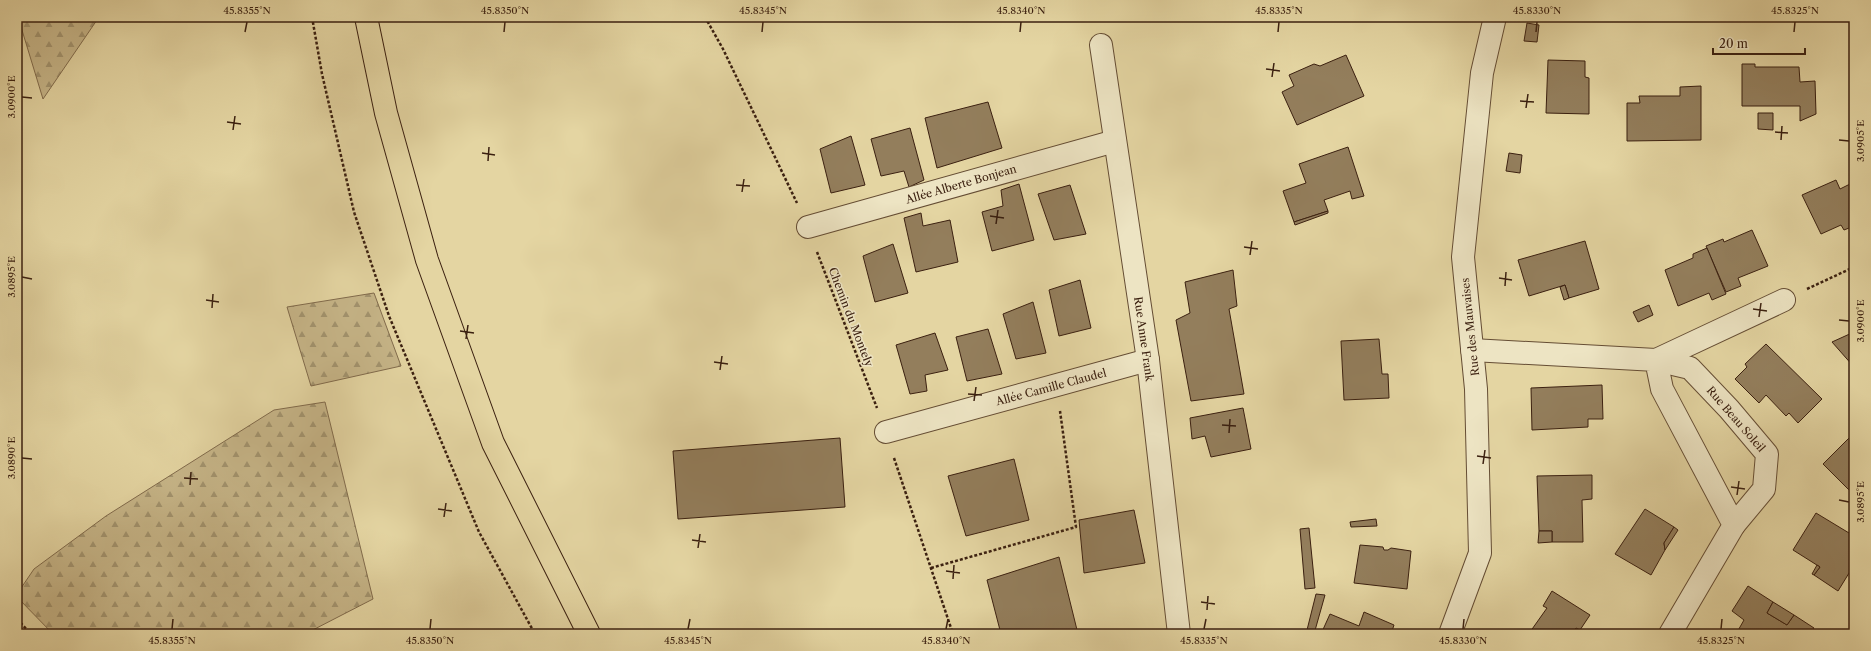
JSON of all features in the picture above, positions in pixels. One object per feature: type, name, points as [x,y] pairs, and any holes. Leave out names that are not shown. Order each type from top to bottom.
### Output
[{"type":"main road","points":[[366,17],[386,113],[428,260],[485,421],[493,443],[589,634]]},
{"type":"street","name":"Rue des Mauvaises","points":[[1450,634],[1480,553],[1476,389],[1463,257],[1482,73],[1495,17]]},
{"type":"street","name":"Rue Anne Frank","points":[[1101,45],[1148,360],[1179,634]]},
{"type":"street","name":"Allée Alberte Bonjean","points":[[808,227],[1115,141]]},
{"type":"street","name":"Rue Beau Soleil","points":[[1656,360],[1784,300]]},
{"type":"street","name":"Rue Beau Soleil","points":[[1472,350],[1656,360],[1690,368],[1729,409],[1767,454],[1764,489],[1734,525],[1670,634]]},
{"type":"street","name":"Allée Camille Claudel","points":[[886,432],[1148,360]]},
{"type":"street","points":[[1656,360],[1662,389],[1734,525]]},
{"type":"path","points":[[312,17],[322,74],[354,212],[389,316],[479,532],[536,634]]},
{"type":"path","name":"Chemin du Montely","points":[[705,17],[723,48],[808,227],[886,432],[953,634]]},
{"type":"path","points":[[1784,300],[1854,267]]},
{"type":"path","points":[[931,568],[1076,527],[1057,385]]},
{"type":"path","points":[[17,619],[31,634]]},
{"type":"green space","points":[[18,17],[99,17],[43,99]]},
{"type":"green space","points":[[374,293],[401,366],[311,386],[287,307]]},
{"type":"green space","points":[[325,402],[373,599],[305,634],[53,634],[17,597],[17,594],[34,569],[106,516],[274,410]]},
{"type":"building","points":[[1710,17],[1790,17],[1790,18]]},
{"type":"building","points":[[1527,23],[1539,25],[1537,42],[1524,41]]},
{"type":"building","points":[[1346,55],[1364,96],[1297,125],[1282,92],[1294,86],[1289,75],[1314,64],[1320,66]]},
{"type":"building","points":[[1548,60],[1585,61],[1585,77],[1589,78],[1589,114],[1546,113]]},
{"type":"building","points":[[1742,64],[1755,64],[1755,67],[1799,67],[1800,82],[1815,81],[1816,114],[1800,121],[1800,106],[1742,106]]},
{"type":"building","points":[[1701,86],[1701,140],[1627,141],[1627,103],[1640,103],[1639,96],[1680,96],[1680,87]]},
{"type":"building","points":[[988,102],[1002,148],[937,168],[925,118]]},
{"type":"building","points":[[1758,113],[1773,113],[1773,130],[1758,129]]},
{"type":"building","points":[[910,128],[924,180],[909,187],[904,171],[881,176],[871,139]]},
{"type":"building","points":[[851,136],[865,185],[831,193],[820,149]]},
{"type":"building","points":[[1348,147],[1364,196],[1352,199],[1350,191],[1324,200],[1328,211],[1294,222],[1283,191],[1306,183],[1299,164]]},
{"type":"building","points":[[1509,153],[1522,155],[1520,173],[1506,171]]},
{"type":"building","points":[[1836,180],[1840,189],[1854,182],[1854,226],[1844,230],[1841,225],[1821,234],[1802,195]]},
{"type":"building","points":[[1019,184],[1034,240],[992,251],[982,212],[1003,206],[1001,190]]},
{"type":"building","points":[[1070,185],[1086,234],[1054,240],[1038,194]]},
{"type":"building","points":[[1328,211],[1328,213],[1295,225],[1294,222]]},
{"type":"building","points":[[921,213],[923,226],[950,220],[958,262],[916,272],[904,218]]},
{"type":"building","points":[[1752,230],[1768,266],[1738,278],[1741,286],[1726,292],[1706,246],[1723,239],[1724,242]]},
{"type":"building","points":[[1585,241],[1599,289],[1569,298],[1565,285],[1529,296],[1518,260]]},
{"type":"building","points":[[893,244],[908,293],[875,302],[863,256]]},
{"type":"building","points":[[1707,248],[1726,294],[1712,300],[1709,293],[1678,306],[1665,270],[1693,258],[1693,254]]},
{"type":"building","points":[[1233,270],[1237,306],[1229,309],[1244,394],[1191,401],[1176,320],[1190,313],[1185,282]]},
{"type":"building","points":[[1080,280],[1091,328],[1059,336],[1049,290]]},
{"type":"building","points":[[1565,285],[1569,298],[1564,300],[1560,287]]},
{"type":"building","points":[[1033,302],[1046,353],[1016,359],[1003,314]]},
{"type":"building","points":[[1649,305],[1653,315],[1638,322],[1633,312]]},
{"type":"building","points":[[988,329],[1002,374],[967,381],[956,337]]},
{"type":"building","points":[[1854,332],[1854,367],[1832,342]]},
{"type":"building","points":[[935,333],[948,370],[925,375],[927,391],[910,394],[896,345]]},
{"type":"building","points":[[1379,339],[1382,374],[1388,374],[1389,398],[1344,400],[1341,341]]},
{"type":"building","points":[[1766,344],[1822,399],[1798,423],[1789,413],[1786,416],[1766,395],[1759,403],[1735,379],[1747,367],[1745,364]]},
{"type":"building","points":[[1602,385],[1603,419],[1588,419],[1588,427],[1532,430],[1531,388]]},
{"type":"building","points":[[1243,408],[1251,449],[1211,457],[1205,436],[1192,439],[1190,418]]},
{"type":"building","points":[[1854,433],[1854,485],[1849,490],[1823,464]]},
{"type":"building","points":[[840,438],[845,507],[678,519],[673,451]]},
{"type":"building","points":[[1014,459],[1029,520],[966,536],[948,476]]},
{"type":"building","points":[[1592,475],[1592,499],[1582,500],[1583,542],[1552,542],[1552,531],[1539,531],[1537,476]]},
{"type":"building","points":[[1854,485],[1854,495],[1849,490]]},
{"type":"building","points":[[1645,509],[1674,527],[1664,543],[1665,550],[1651,575],[1615,554]]},
{"type":"building","points":[[1134,510],[1145,563],[1084,573],[1079,520]]},
{"type":"building","points":[[1816,513],[1854,536],[1854,542],[1851,548],[1854,550],[1854,565],[1838,591],[1814,575],[1820,567],[1793,550]]},
{"type":"building","points":[[1376,519],[1377,526],[1351,527],[1350,522]]},
{"type":"building","points":[[1674,527],[1678,530],[1665,550],[1664,543]]},
{"type":"building","points":[[1309,528],[1315,588],[1305,589],[1300,529]]},
{"type":"building","points":[[1539,531],[1552,531],[1552,542],[1538,543]]},
{"type":"building","points":[[1360,545],[1383,547],[1384,550],[1391,548],[1411,551],[1407,589],[1354,583]]},
{"type":"building","points":[[1059,557],[1078,634],[1001,634],[987,580]]},
{"type":"building","points":[[1817,565],[1820,567],[1814,575],[1812,574]]},
{"type":"building","points":[[1748,586],[1773,602],[1767,613],[1787,625],[1794,615],[1814,628],[1810,634],[1736,634],[1744,620],[1732,611]]},
{"type":"building","points":[[1552,591],[1590,615],[1580,630],[1576,628],[1572,634],[1531,634],[1530,632],[1547,608],[1543,606]]},
{"type":"building","points":[[1316,594],[1325,595],[1314,634],[1306,634]]},
{"type":"building","points":[[1773,602],[1794,615],[1787,625],[1767,613]]},
{"type":"building","points":[[1364,612],[1394,625],[1391,634],[1321,634],[1330,614],[1359,626]]}]
